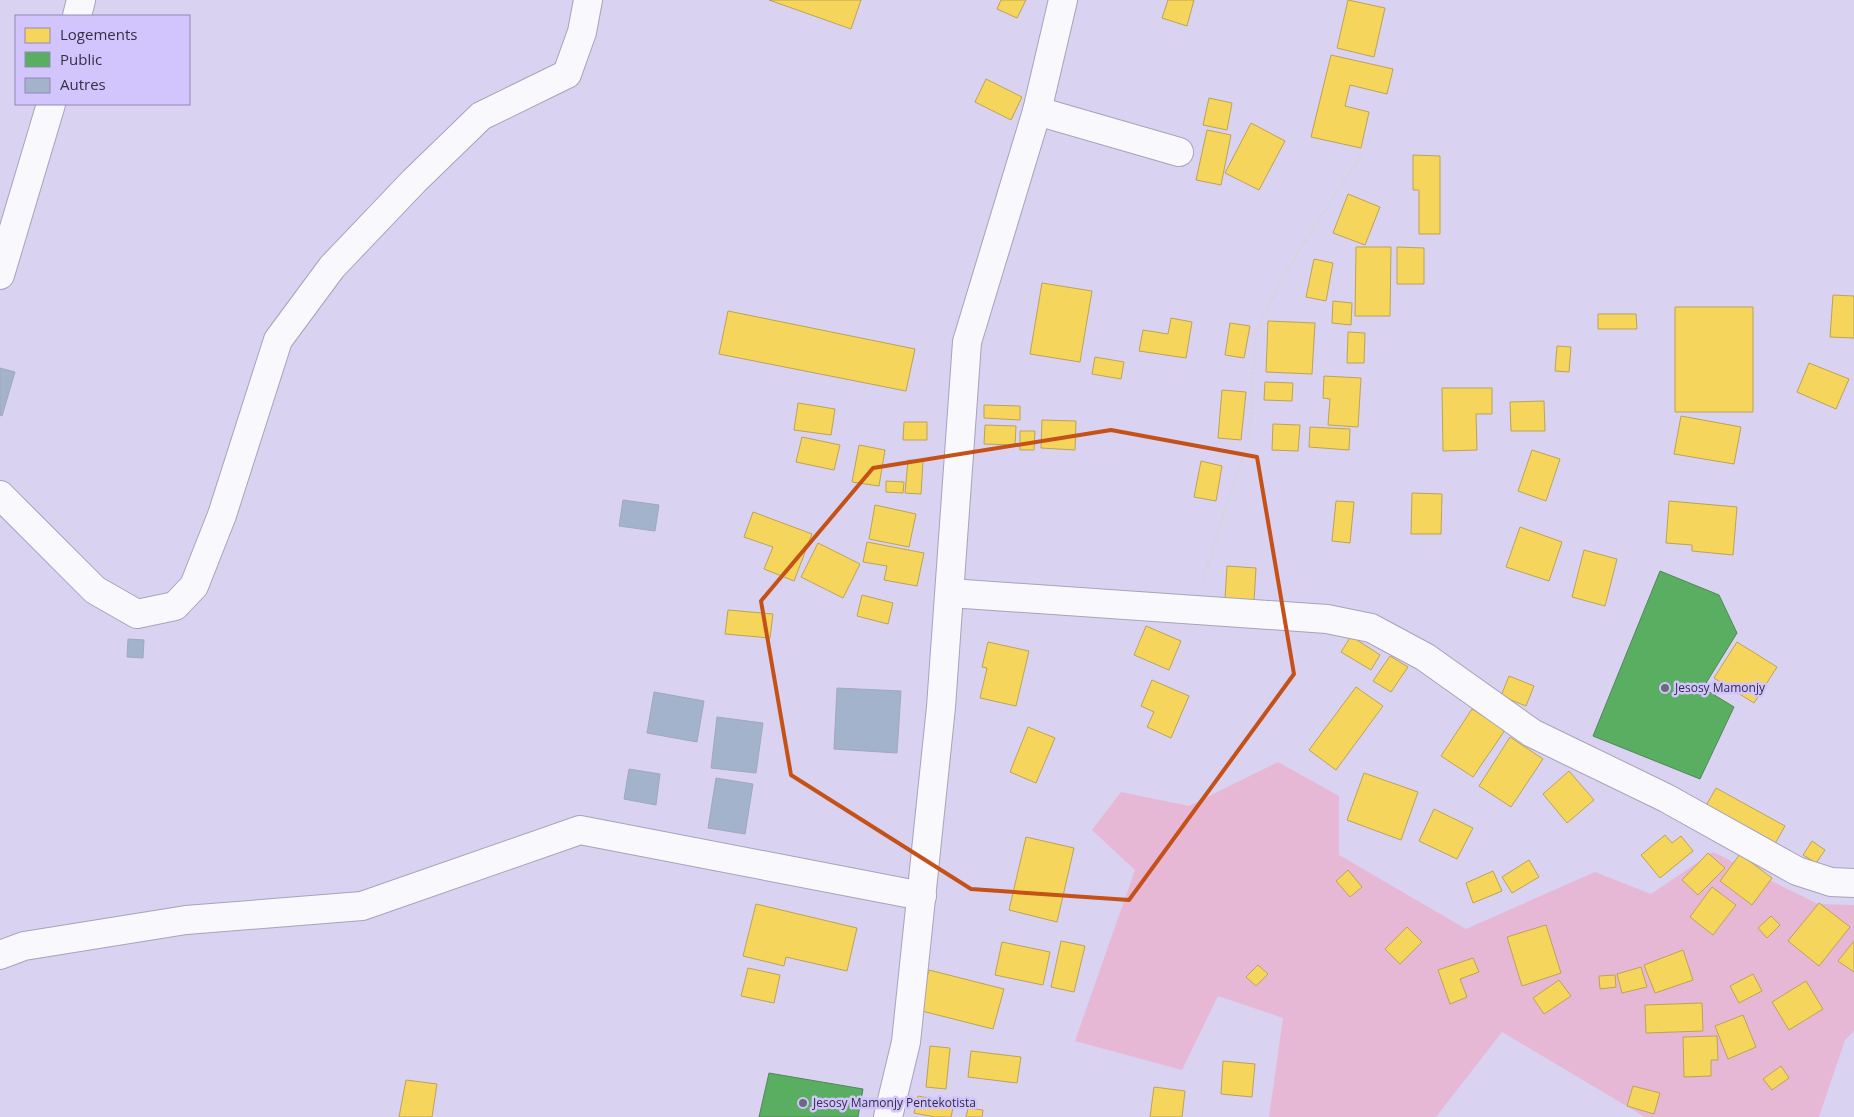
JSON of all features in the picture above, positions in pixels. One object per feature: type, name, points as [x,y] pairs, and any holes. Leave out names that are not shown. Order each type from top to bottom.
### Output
[{"type":"street","points":[[76,15],[81,0]]},
{"type":"street","points":[[0,495],[95,590],[137,614],[175,606],[194,586],[222,515],[278,340],[332,267],[414,181],[481,116],[567,74],[582,32],[588,0]]},
{"type":"street","points":[[888,1117],[906,1042],[922,896],[941,707],[967,342],[1037,111],[1063,0]]},
{"type":"street","points":[[0,276],[51,105]]},
{"type":"street","points":[[1037,111],[1179,152]]},
{"type":"street","points":[[950,593],[1327,619],[1371,628],[1425,656],[1532,733],[1666,798],[1797,871],[1831,882],[1854,883]]},
{"type":"street","points":[[0,955],[24,946],[186,920],[362,906],[580,830],[922,896]]},
{"type":"path","points":[[1185,609],[1202,581],[1250,436],[1255,335],[1280,281],[1374,134]]},
{"type":"highlighted area","points":[[1111,430],[1257,457],[1294,674],[1129,900],[971,889],[791,775],[761,601],[873,468]]},
{"type":"shaded area","points":[[1278,762],[1339,796],[1339,855],[1466,929],[1595,872],[1651,894],[1713,852],[1818,904],[1854,905],[1854,1031],[1845,1040],[1819,1117],[1645,1117],[1502,1032],[1436,1117],[1269,1117],[1283,1018],[1218,996],[1182,1070],[1075,1041],[1135,870],[1092,830],[1121,792],[1189,806]]},
{"type":"building: Logements","points":[[769,0],[861,0],[851,29]]},
{"type":"building: Logements","points":[[1001,0],[1026,0],[1017,18],[997,9]]},
{"type":"building: Logements","points":[[1168,0],[1194,0],[1187,26],[1162,18]]},
{"type":"building: Logements","points":[[1348,0],[1385,8],[1374,57],[1337,48]]},
{"type":"building: Logements","points":[[1331,55],[1393,69],[1387,94],[1350,85],[1345,106],[1369,112],[1361,148],[1311,137]]},
{"type":"building: Logements","points":[[986,79],[1022,97],[1011,120],[975,102]]},
{"type":"building: Logements","points":[[1209,98],[1232,103],[1227,130],[1203,125]]},
{"type":"building: Logements","points":[[1251,123],[1285,141],[1259,190],[1225,173]]},
{"type":"building: Logements","points":[[1207,130],[1231,135],[1221,185],[1196,180]]},
{"type":"building: Logements","points":[[1413,155],[1440,156],[1440,234],[1419,234],[1419,190],[1413,190]]},
{"type":"building: Logements","points":[[1348,194],[1380,207],[1365,245],[1333,233]]},
{"type":"building: Logements","points":[[1356,247],[1391,247],[1390,316],[1355,316]]},
{"type":"building: Logements","points":[[1397,247],[1424,248],[1424,284],[1397,284]]},
{"type":"building: Logements","points":[[1314,259],[1333,263],[1326,301],[1306,297]]},
{"type":"building: Logements","points":[[1042,283],[1092,291],[1080,362],[1030,354]]},
{"type":"building: Logements","points":[[1833,295],[1854,296],[1854,338],[1830,337]]},
{"type":"building: Logements","points":[[1333,301],[1352,303],[1351,325],[1332,323]]},
{"type":"building: Logements","points":[[1675,307],[1753,307],[1753,412],[1675,412]]},
{"type":"building: Logements","points":[[728,311],[915,349],[906,391],[719,354]]},
{"type":"building: Logements","points":[[1598,314],[1636,314],[1637,329],[1598,329]]},
{"type":"building: Logements","points":[[1171,318],[1192,322],[1186,358],[1139,351],[1143,330],[1168,334]]},
{"type":"building: Logements","points":[[1268,321],[1315,323],[1312,374],[1266,372]]},
{"type":"building: Logements","points":[[1230,323],[1250,326],[1244,358],[1225,355]]},
{"type":"building: Logements","points":[[1348,332],[1365,333],[1364,363],[1347,363]]},
{"type":"building: Logements","points":[[1557,346],[1571,347],[1569,372],[1555,371]]},
{"type":"building: Logements","points":[[1095,357],[1124,362],[1121,379],[1092,374]]},
{"type":"building: Logements","points":[[1809,363],[1849,379],[1836,409],[1797,392]]},
{"type":"building: Logements","points":[[1324,376],[1361,378],[1358,427],[1328,425],[1330,399],[1323,398]]},
{"type":"building: Logements","points":[[1265,382],[1293,383],[1292,401],[1264,400]]},
{"type":"building: Logements","points":[[1442,388],[1492,388],[1492,414],[1476,414],[1477,450],[1443,451]]},
{"type":"building: Logements","points":[[1222,390],[1246,392],[1241,440],[1218,438]]},
{"type":"building: Logements","points":[[1544,401],[1545,431],[1511,431],[1510,402]]},
{"type":"building: Logements","points":[[798,403],[835,409],[831,435],[794,430]]},
{"type":"building: Logements","points":[[984,405],[1020,406],[1020,420],[984,418]]},
{"type":"building: Logements","points":[[1681,416],[1741,427],[1734,464],[1674,454]]},
{"type":"building: Logements","points":[[1042,420],[1076,421],[1075,450],[1041,448]]},
{"type":"building: Logements","points":[[904,422],[927,422],[927,440],[903,440]]},
{"type":"building: Logements","points":[[1273,424],[1300,425],[1298,451],[1272,450]]},
{"type":"building: Logements","points":[[985,425],[1016,426],[1015,445],[984,444]]},
{"type":"building: Logements","points":[[1310,427],[1350,429],[1349,450],[1309,447]]},
{"type":"building: Logements","points":[[1020,431],[1035,431],[1034,450],[1020,450]]},
{"type":"building: Logements","points":[[802,437],[840,445],[834,470],[796,462]]},
{"type":"building: Logements","points":[[859,445],[885,450],[879,486],[852,482]]},
{"type":"building: Logements","points":[[1532,450],[1560,459],[1546,501],[1518,491]]},
{"type":"building: Logements","points":[[908,460],[923,461],[921,494],[905,493]]},
{"type":"building: Logements","points":[[1201,461],[1222,466],[1216,501],[1194,497]]},
{"type":"building: Logements","points":[[886,481],[904,482],[903,493],[886,492]]},
{"type":"building: Logements","points":[[1412,493],[1442,494],[1441,534],[1411,534]]},
{"type":"building: Logements","points":[[1336,501],[1354,502],[1350,543],[1332,541]]},
{"type":"building: Logements","points":[[1669,501],[1737,507],[1733,555],[1692,551],[1692,545],[1666,543]]},
{"type":"building: Logements","points":[[875,505],[916,514],[909,547],[869,539]]},
{"type":"building: Logements","points":[[753,512],[812,534],[794,581],[764,569],[773,547],[744,537]]},
{"type":"building: Logements","points":[[1520,527],[1562,542],[1549,581],[1506,567]]},
{"type":"building: Logements","points":[[867,542],[924,553],[917,586],[884,580],[887,566],[863,562]]},
{"type":"building: Logements","points":[[818,543],[860,564],[843,598],[801,577]]},
{"type":"building: Logements","points":[[1584,550],[1617,559],[1605,606],[1572,597]]},
{"type":"building: Logements","points":[[1227,566],[1256,568],[1254,601],[1225,599]]},
{"type":"building: Logements","points":[[862,595],[893,603],[888,624],[857,616]]},
{"type":"building: Logements","points":[[728,610],[773,614],[770,638],[725,634]]},
{"type":"building: Logements","points":[[1146,626],[1181,641],[1169,670],[1134,655]]},
{"type":"building: Logements","points":[[1351,636],[1380,655],[1371,670],[1341,652]]},
{"type":"building: Logements","points":[[988,642],[1029,651],[1016,706],[980,698],[987,668],[982,667]]},
{"type":"building: Logements","points":[[1737,642],[1777,667],[1754,703],[1714,678]]},
{"type":"building: Logements","points":[[1390,656],[1408,667],[1391,692],[1373,681]]},
{"type":"building: Logements","points":[[1509,676],[1534,686],[1526,706],[1501,696]]},
{"type":"building: Logements","points":[[1152,680],[1189,696],[1171,738],[1147,727],[1154,712],[1141,706]]},
{"type":"building: Logements","points":[[1356,687],[1383,706],[1336,770],[1309,750]]},
{"type":"building: Logements","points":[[1472,709],[1505,730],[1473,777],[1441,756]]},
{"type":"building: Logements","points":[[1028,727],[1055,738],[1036,783],[1010,772]]},
{"type":"building: Logements","points":[[1510,737],[1543,759],[1511,807],[1479,786]]},
{"type":"building: Logements","points":[[1569,771],[1594,800],[1567,823],[1543,794]]},
{"type":"building: Logements","points":[[1364,773],[1418,792],[1401,840],[1347,820]]},
{"type":"building: Logements","points":[[1716,788],[1785,826],[1772,849],[1703,811]]},
{"type":"building: Logements","points":[[1434,809],[1473,828],[1457,859],[1419,841]]},
{"type":"building: Logements","points":[[1665,835],[1672,843],[1681,836],[1693,851],[1660,878],[1641,855]]},
{"type":"building: Logements","points":[[1026,837],[1074,848],[1057,922],[1009,910]]},
{"type":"building: Logements","points":[[1812,841],[1825,850],[1816,863],[1803,855]]},
{"type":"building: Logements","points":[[1708,853],[1725,868],[1698,895],[1682,880]]},
{"type":"building: Logements","points":[[1740,854],[1772,878],[1752,905],[1720,881]]},
{"type":"building: Logements","points":[[1529,860],[1539,877],[1512,893],[1502,877]]},
{"type":"building: Logements","points":[[1348,870],[1362,887],[1350,897],[1336,881]]},
{"type":"building: Logements","points":[[1493,871],[1502,891],[1473,903],[1466,883]]},
{"type":"building: Logements","points":[[1712,887],[1736,905],[1713,935],[1690,917]]},
{"type":"building: Logements","points":[[1819,903],[1850,927],[1819,966],[1788,941]]},
{"type":"building: Logements","points":[[756,904],[857,928],[847,971],[786,957],[784,966],[743,956]]},
{"type":"building: Logements","points":[[1771,916],[1780,925],[1767,938],[1758,928]]},
{"type":"building: Logements","points":[[1546,925],[1561,973],[1522,986],[1507,937]]},
{"type":"building: Logements","points":[[1407,927],[1422,942],[1400,964],[1385,949]]},
{"type":"building: Logements","points":[[1061,941],[1085,946],[1074,992],[1051,987]]},
{"type":"building: Logements","points":[[1854,941],[1854,972],[1838,961]]},
{"type":"building: Logements","points":[[1002,942],[1050,952],[1043,985],[995,975]]},
{"type":"building: Logements","points":[[1683,950],[1693,980],[1655,993],[1644,965]]},
{"type":"building: Logements","points":[[1473,958],[1479,972],[1460,979],[1467,997],[1450,1004],[1438,970]]},
{"type":"building: Logements","points":[[1258,965],[1268,974],[1256,986],[1246,977]]},
{"type":"building: Logements","points":[[1641,967],[1647,987],[1622,993],[1617,974]]},
{"type":"building: Logements","points":[[748,968],[780,975],[774,1003],[741,996]]},
{"type":"building: Logements","points":[[929,970],[1004,989],[993,1029],[918,1010]]},
{"type":"building: Logements","points":[[1753,974],[1762,991],[1739,1003],[1730,986]]},
{"type":"building: Logements","points":[[1615,975],[1616,987],[1600,989],[1599,976]]},
{"type":"building: Logements","points":[[1559,980],[1571,996],[1544,1014],[1533,998]]},
{"type":"building: Logements","points":[[1806,981],[1823,1009],[1789,1030],[1772,1002]]},
{"type":"building: Logements","points":[[1702,1003],[1703,1031],[1646,1033],[1645,1005]]},
{"type":"building: Logements","points":[[1743,1015],[1756,1047],[1728,1059],[1715,1026]]},
{"type":"building: Logements","points":[[1717,1036],[1718,1060],[1711,1060],[1711,1076],[1684,1077],[1683,1037]]},
{"type":"building: Logements","points":[[930,1046],[950,1048],[946,1089],[926,1087]]},
{"type":"building: Logements","points":[[971,1051],[1021,1057],[1017,1083],[968,1077]]},
{"type":"building: Logements","points":[[1223,1061],[1255,1064],[1252,1097],[1221,1094]]},
{"type":"building: Logements","points":[[1781,1066],[1789,1078],[1772,1090],[1763,1079]]},
{"type":"building: Logements","points":[[406,1080],[437,1084],[432,1117],[399,1117]]},
{"type":"building: Logements","points":[[1633,1086],[1660,1093],[1654,1114],[1627,1106]]},
{"type":"building: Logements","points":[[1154,1087],[1185,1091],[1182,1117],[1150,1117]]},
{"type":"building: Logements","points":[[918,1096],[954,1103],[951,1117],[935,1117],[914,1113]]},
{"type":"building: Logements","points":[[968,1108],[983,1110],[982,1117],[966,1117]]},
{"type":"building: Public","points":[[1660,571],[1719,595],[1737,633],[1703,688],[1734,707],[1700,779],[1593,736]]},
{"type":"building: Public","points":[[769,1073],[863,1089],[858,1117],[759,1117]]},
{"type":"building: Autres","points":[[0,368],[15,372],[2,416],[0,415]]},
{"type":"building: Autres","points":[[623,500],[659,505],[655,531],[619,526]]},
{"type":"building: Autres","points":[[128,639],[144,640],[143,658],[127,657]]},
{"type":"building: Autres","points":[[837,688],[901,691],[897,753],[834,749]]},
{"type":"building: Autres","points":[[654,692],[704,701],[697,742],[647,733]]},
{"type":"building: Autres","points":[[717,717],[763,723],[756,773],[711,768]]},
{"type":"building: Autres","points":[[629,769],[660,774],[656,805],[624,799]]},
{"type":"building: Autres","points":[[716,778],[753,784],[745,834],[708,828]]},
{"type":"place","name":"Jesosy Mamonjy","points":[[1665,688]]},
{"type":"place","name":"Jesosy Mamonjy Pentekotista","points":[[803,1103]]}]
